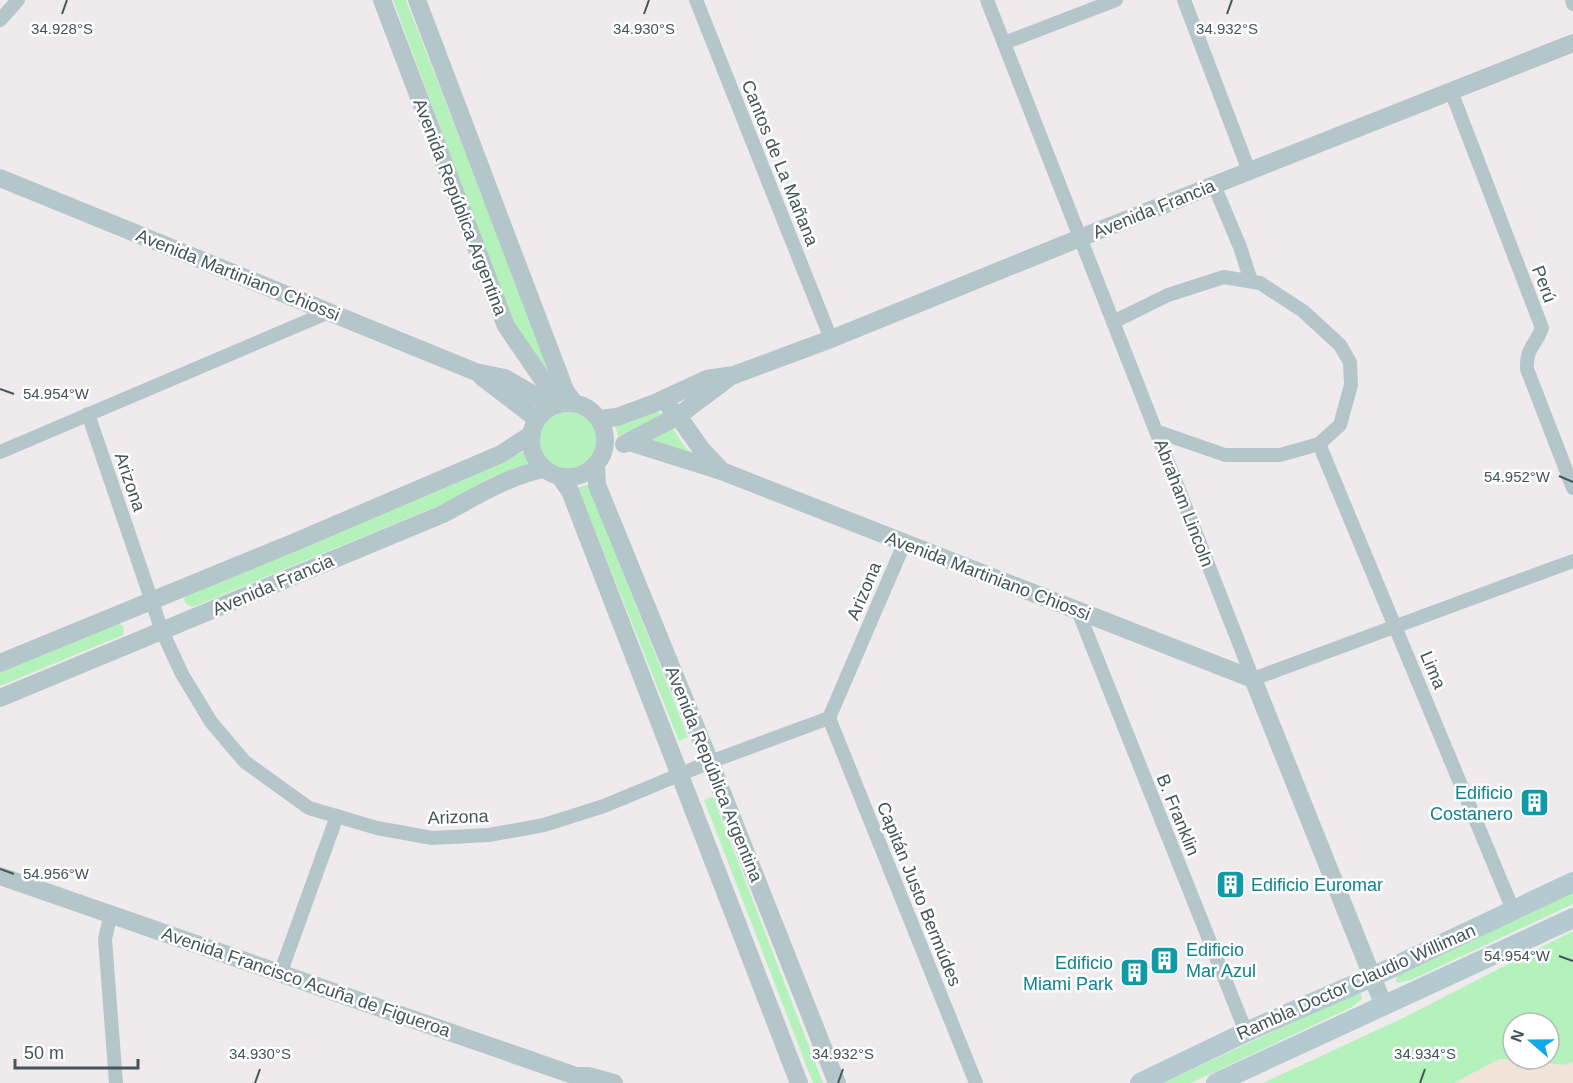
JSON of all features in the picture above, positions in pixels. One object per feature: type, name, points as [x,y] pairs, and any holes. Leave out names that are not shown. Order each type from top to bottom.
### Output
[{"type":"main road","name":"Rambla Doctor Claudio Williman","points":[[1140,1083],[1245,1032],[1371,977],[1573,882]]},
{"type":"main road","name":"Rambla Doctor Claudio Williman","points":[[1216,1083],[1573,918]]},
{"type":"street","points":[[0,20],[18,0]]},
{"type":"street","name":"Avenida República Argentina","points":[[382,0],[506,326],[561,405]]},
{"type":"street","name":"Avenida República Argentina","points":[[417,0],[566,390],[561,405]]},
{"type":"street","name":"Cantos de La Mañana","points":[[696,0],[831,339]]},
{"type":"street","name":"Abraham Lincoln","points":[[987,0],[1155,431],[1384,1006]]},
{"type":"street","points":[[1004,43],[1116,0]]},
{"type":"street","points":[[1184,0],[1249,171]]},
{"type":"street","name":"Avenida Francia","points":[[599,419],[617,417],[707,380],[734,375],[831,339],[1080,238],[1573,44]]},
{"type":"street","name":"Perú","points":[[1451,91],[1542,328],[1526,355],[1527,369],[1573,488]]},
{"type":"street","name":"Avenida Martiniano Chiossi","points":[[0,178],[476,372],[505,378],[561,405]]},
{"type":"street","points":[[1214,185],[1240,247],[1251,281]]},
{"type":"street","points":[[1113,322],[1168,295],[1224,277],[1251,281],[1260,283],[1303,311],[1340,345],[1350,362],[1351,385],[1340,425],[1319,444],[1280,455],[1225,455],[1155,431]]},
{"type":"street","points":[[0,452],[329,312]]},
{"type":"street","name":"Avenida Martiniano Chiossi","points":[[476,372],[535,427]]},
{"type":"street","name":"Avenida Francia","points":[[600,458],[678,416],[734,375]]},
{"type":"street","name":"Avenida Martiniano Chiossi","points":[[655,403],[663,404],[678,416],[702,450],[724,472]]},
{"type":"street","points":[[561,405],[588,409],[599,419],[605,435],[600,458],[579,476],[552,473],[533,452],[535,427],[561,405]]},
{"type":"street","name":"Arizona","points":[[88,414],[162,631],[182,674],[210,722],[245,762],[309,808],[377,828],[432,838],[489,835],[544,825],[604,806],[710,762],[830,718],[904,544]]},
{"type":"street","name":"Avenida Francia","points":[[0,663],[295,542],[501,454],[535,427]]},
{"type":"street","name":"Avenida Martiniano Chiossi","points":[[628,442],[724,472],[1253,679]]},
{"type":"street","name":"Lima","points":[[1319,444],[1513,910]]},
{"type":"street","name":"Avenida República Argentina","points":[[600,458],[597,485],[837,1083]]},
{"type":"street","name":"Avenida Francia","points":[[0,698],[443,514],[489,489],[528,472],[552,473]]},
{"type":"street","name":"Avenida República Argentina","points":[[552,473],[570,491],[800,1083]]},
{"type":"street","points":[[1253,679],[1573,561]]},
{"type":"street","name":"B. Franklin","points":[[1078,611],[1245,1032]]},
{"type":"street","name":"Capitán Justo Bermúdes","points":[[830,718],[976,1083]]},
{"type":"street","points":[[280,974],[337,816]]},
{"type":"street","name":"Avenida Francisco Acuña de Figueroa","points":[[0,876],[111,913],[579,1079],[588,1076],[614,1083]]},
{"type":"street","points":[[111,913],[105,939],[116,1083]]},
{"type":"green space","points":[[393,0],[406,0],[559,394],[512,321]]},
{"type":"green space","points":[[654,411],[667,415],[618,436],[615,426]]},
{"type":"green space","points":[[562,412],[574,412],[588,420],[596,434],[594,451],[588,460],[574,468],[562,468],[545,456],[540,446],[540,434],[552,417]]},
{"type":"green space","points":[[672,427],[685,447],[699,460],[644,439]]},
{"type":"green space","points":[[524,451],[529,463],[490,478],[450,501],[193,607],[185,602],[187,594]]},
{"type":"green space","points":[[588,484],[688,737],[679,741],[578,488]]},
{"type":"green space","points":[[117,622],[124,627],[123,635],[0,686],[0,671]]},
{"type":"green space","points":[[713,797],[823,1083],[813,1083],[704,800]]},
{"type":"green space","points":[[1573,891],[1573,904],[1411,980],[1398,983],[1396,981],[1397,975]]},
{"type":"green space","points":[[1573,931],[1573,1062],[1561,1065],[1561,1011],[1501,1011],[1501,1059],[1454,1083],[1263,1083],[1403,1018]]},
{"type":"green space","points":[[1361,994],[1362,999],[1352,1007],[1191,1083],[1163,1083],[1347,997]]},
{"type":"sand","points":[[1500,1059],[1501,1071],[1561,1071],[1561,1065],[1573,1062],[1573,1083],[1454,1083]]},
{"type":"place","name":"Edificio Costanero","points":[[1534,803]]},
{"type":"place","name":"Edificio Euromar","points":[[1230,885]]},
{"type":"place","name":"Edificio Mar Azul","points":[[1165,960]]},
{"type":"place","name":"Edificio Miami Park","points":[[1134,973]]}]
